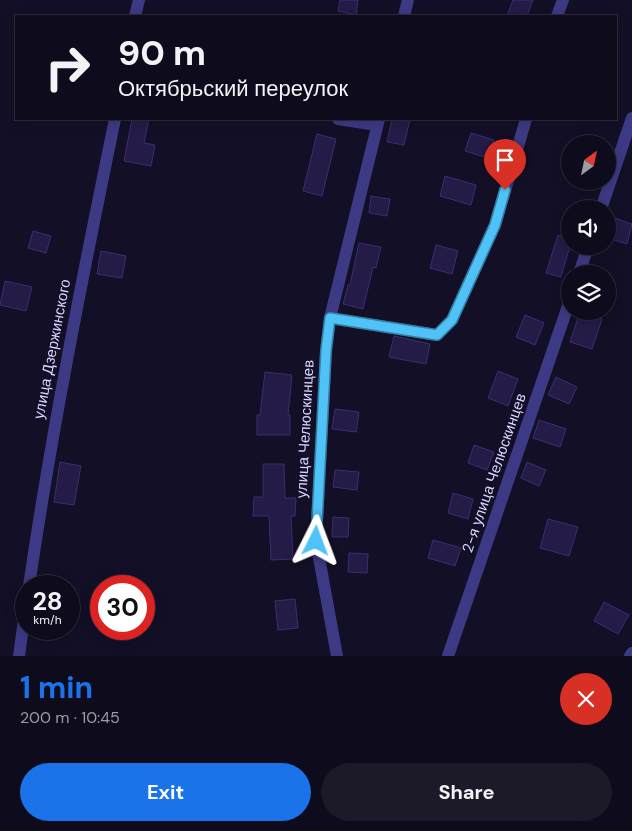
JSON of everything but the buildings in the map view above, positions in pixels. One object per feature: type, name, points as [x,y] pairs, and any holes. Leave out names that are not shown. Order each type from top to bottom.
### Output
[{"type":"street","points":[[135,15],[139,0]]},
{"type":"street","points":[[404,15],[408,0]]},
{"type":"street","points":[[557,15],[563,0]]},
{"type":"street","points":[[604,200],[632,118]]},
{"type":"street","name":"улица Дзержинского","points":[[31,575],[69,343],[115,120]]},
{"type":"street","points":[[351,120],[378,122]]},
{"type":"street","points":[[330,318],[437,335],[452,320],[495,225],[526,120]]},
{"type":"street","name":"улица Челюскинцев","points":[[337,656],[316,541],[326,351],[330,318],[378,122]]},
{"type":"street","name":"2-я улица Челюскинцев","points":[[448,656],[563,320]]},
{"type":"street","points":[[19,656],[21,640]]},
{"type":"route","points":[[316,541],[326,351],[330,318],[437,335],[452,320],[495,225],[505,190]]}]
